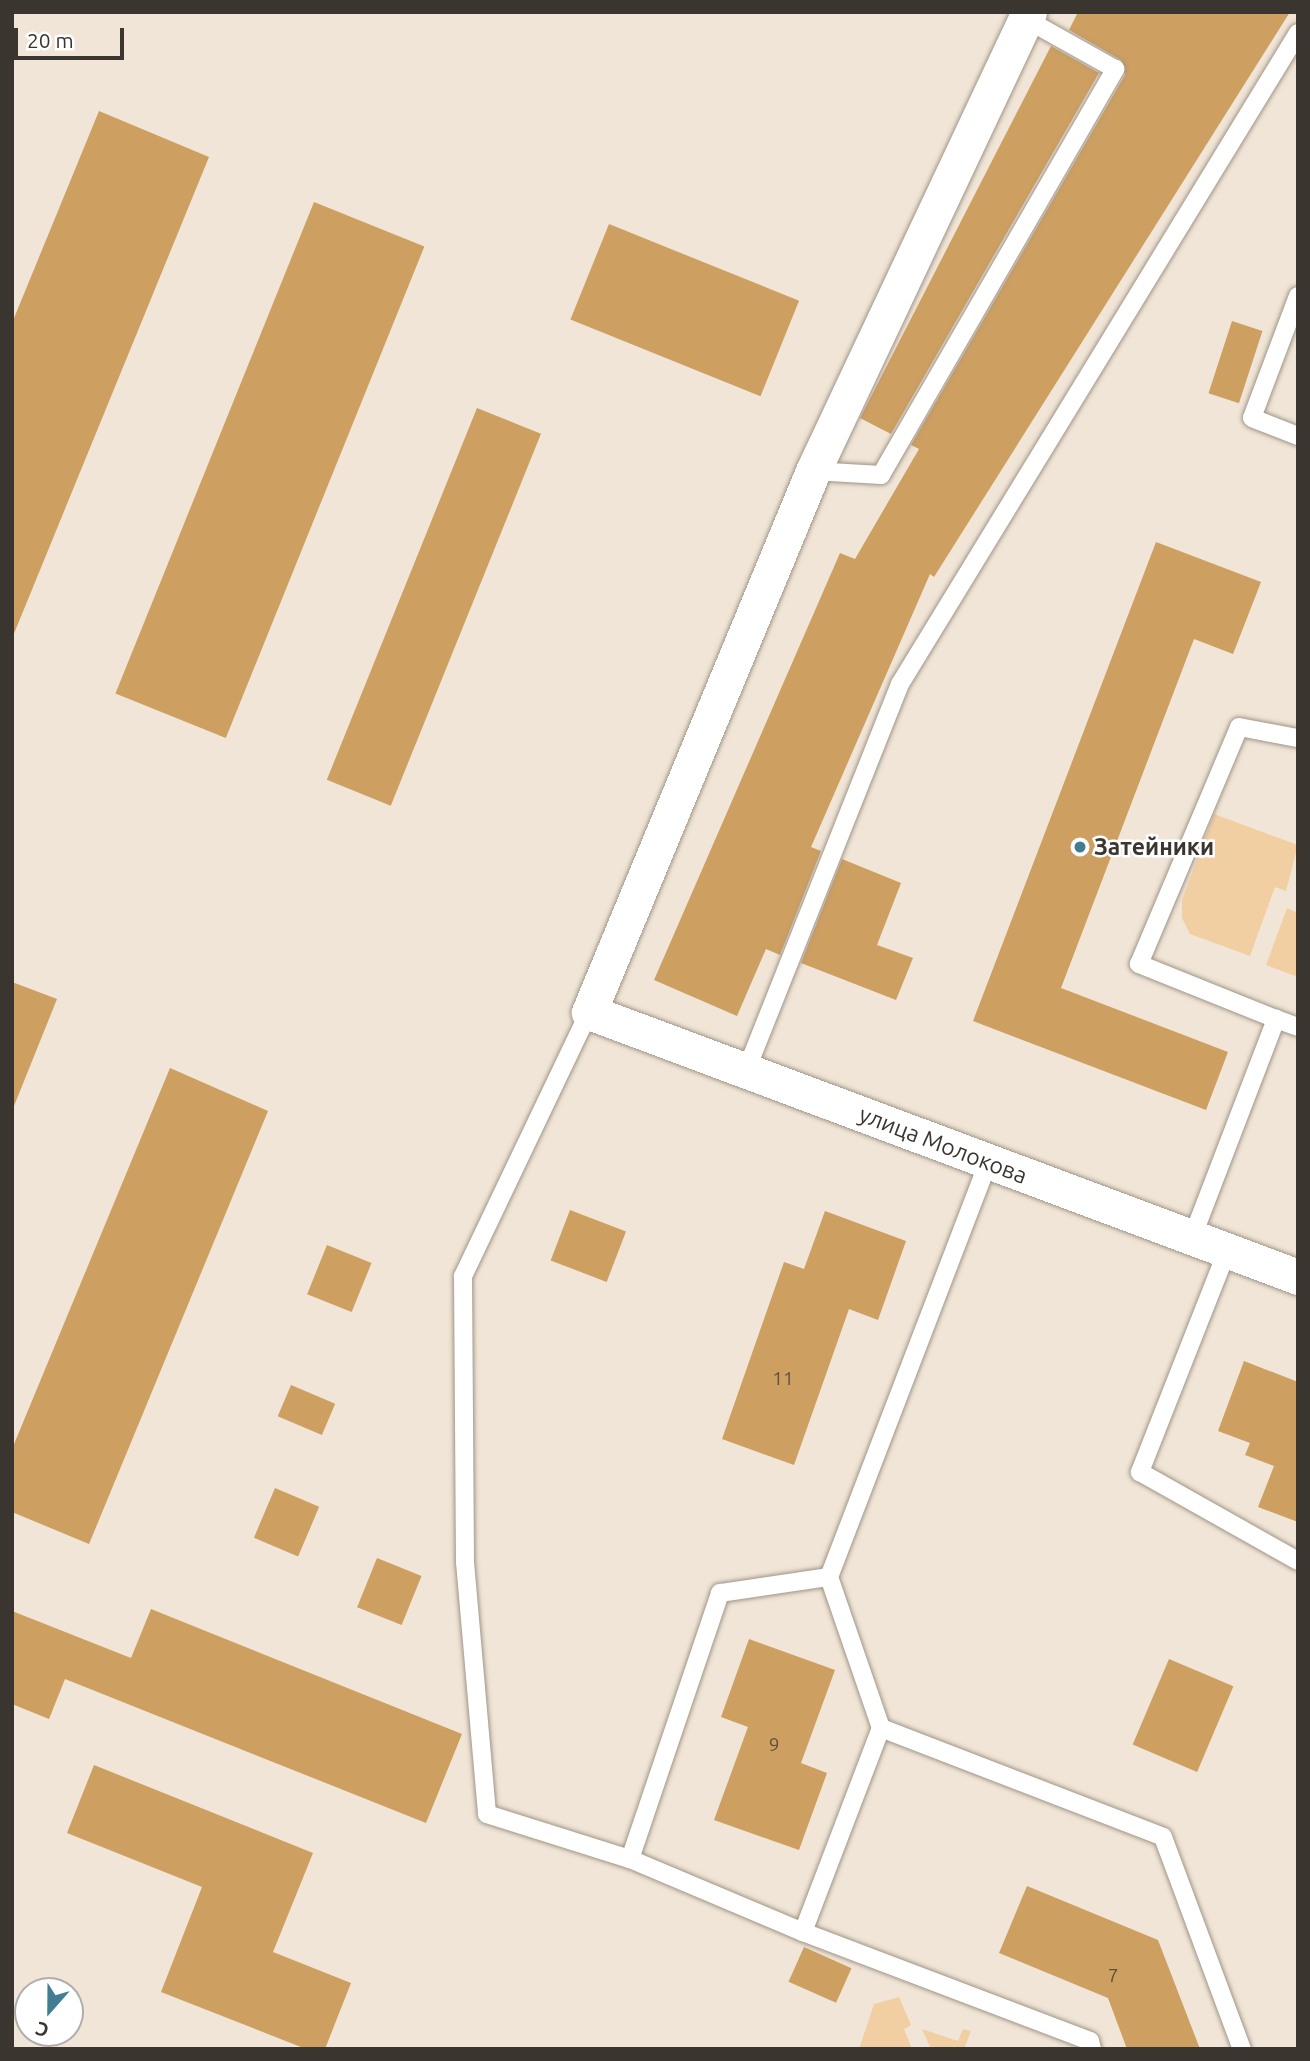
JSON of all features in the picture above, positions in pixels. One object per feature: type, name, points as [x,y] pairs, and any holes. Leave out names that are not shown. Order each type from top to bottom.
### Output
[{"type":"street","points":[[589,1012],[813,471],[1028,16]]},
{"type":"street","name":"улица Молокова","points":[[589,1012],[1298,1277]]},
{"type":"lane","points":[[813,471],[881,475],[1115,69],[1028,16]]},
{"type":"lane","points":[[746,1071],[900,684],[1298,33]]},
{"type":"lane","points":[[1298,296],[1252,418],[1298,436]]},
{"type":"lane","points":[[1298,738],[1239,727],[1139,964],[1298,1027]]},
{"type":"lane","points":[[589,1012],[463,1276],[464,1562],[487,1814],[630,1859],[803,1932],[1090,2041],[1093,2049]]},
{"type":"lane","points":[[1192,1238],[1276,1019]]},
{"type":"lane","points":[[803,1932],[881,1728],[829,1577],[988,1162]]},
{"type":"lane","points":[[1227,1251],[1140,1472],[1298,1561]]},
{"type":"lane","points":[[630,1859],[720,1593],[829,1577]]},
{"type":"lane","points":[[881,1728],[1163,1837],[1242,2049]]},
{"type":"shaded area","points":[[1214,814],[1298,845],[1286,891],[1275,887],[1250,956],[1190,934],[1182,918],[1182,900]]},
{"type":"shaded area","points":[[1287,908],[1298,913],[1298,977],[1266,965]]},
{"type":"shaded area","points":[[899,1997],[911,2025],[904,2029],[912,2049],[859,2049],[874,2004]]},
{"type":"shaded area","points":[[922,2029],[958,2041],[963,2029],[971,2031],[964,2049],[931,2049]]},
{"type":"building","points":[[1078,12],[1290,12],[934,577],[930,574],[811,847],[821,851],[780,955],[766,949],[737,1016],[654,980],[840,553],[855,559],[919,449],[911,445],[1125,75],[1121,60],[1069,30]]},
{"type":"building","points":[[1051,46],[1099,73],[891,434],[860,418]]},
{"type":"building","points":[[99,111],[209,157],[13,636],[12,323]]},
{"type":"building","points":[[314,202],[424,247],[226,738],[115,693]]},
{"type":"building","points":[[609,224],[799,301],[760,396],[570,319]]},
{"type":"building","points":[[1232,321],[1262,331],[1239,403],[1209,393]]},
{"type":"building","points":[[477,408],[541,434],[391,806],[327,780]]},
{"type":"building","points":[[1156,542],[1261,582],[1233,654],[1194,639],[1061,988],[1228,1052],[1206,1110],[973,1021]]},
{"type":"building","points":[[842,859],[901,883],[877,945],[913,958],[896,1000],[801,963]]},
{"type":"building","points":[[12,982],[57,999],[14,1106],[12,1106]]},
{"type":"building","points":[[170,1068],[268,1111],[89,1544],[12,1512],[12,1449]]},
{"type":"building","points":[[570,1210],[626,1232],[607,1282],[551,1260]]},
{"type":"building","points":[[825,1211],[906,1241],[878,1320],[849,1309],[794,1465],[722,1439],[784,1262],[804,1269]]},
{"type":"building","points":[[327,1245],[372,1263],[352,1312],[307,1294]]},
{"type":"building","points":[[1244,1361],[1298,1382],[1298,1522],[1258,1507],[1274,1466],[1245,1455],[1250,1443],[1218,1431]]},
{"type":"building","points":[[291,1385],[335,1404],[322,1435],[278,1416]]},
{"type":"building","points":[[275,1488],[319,1507],[298,1556],[254,1538]]},
{"type":"building","points":[[377,1558],[422,1576],[402,1625],[357,1607]]},
{"type":"building","points":[[151,1609],[462,1734],[426,1823],[65,1679],[49,1719],[12,1704],[12,1611],[131,1658]]},
{"type":"building","points":[[749,1639],[835,1670],[801,1763],[827,1773],[799,1850],[714,1820],[748,1727],[721,1717]]},
{"type":"building","points":[[1169,1659],[1233,1686],[1197,1772],[1133,1745]]},
{"type":"building","points":[[94,1765],[313,1853],[273,1952],[351,1983],[325,2049],[306,2049],[161,1992],[202,1887],[67,1833]]},
{"type":"building","points":[[1027,1886],[1158,1940],[1200,2049],[1127,2049],[1108,1998],[999,1953]]},
{"type":"building","points":[[804,1947],[852,1968],[836,2003],[789,1982]]},
{"type":"place","name":"Затейники","points":[[1080,847]]}]
